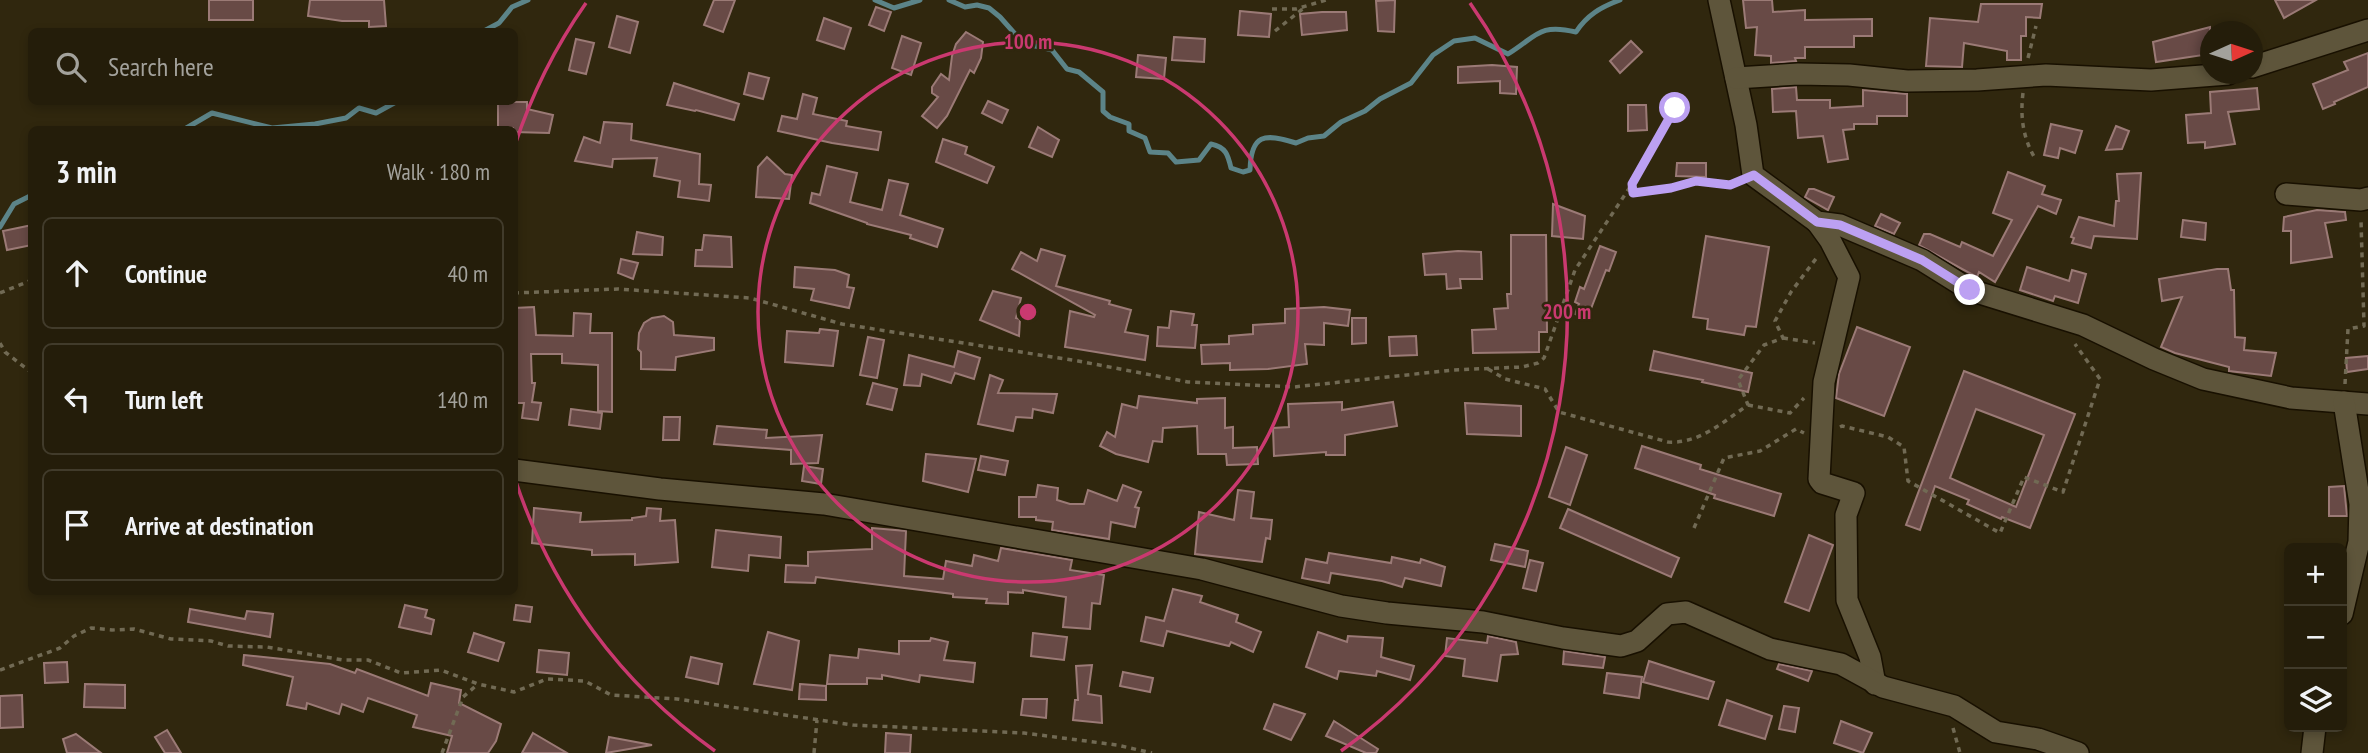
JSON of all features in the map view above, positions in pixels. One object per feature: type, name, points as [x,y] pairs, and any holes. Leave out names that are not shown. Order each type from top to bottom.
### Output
[{"type":"street","points":[[1719,0],[1754,175],[1824,231],[1849,277],[1824,382],[1819,481],[1854,493],[1846,516],[1847,600],[1870,657],[1875,684]]},
{"type":"street","points":[[2263,63],[2368,30]]},
{"type":"street","points":[[1736,78],[1779,74],[1823,74],[1907,81],[2046,75],[2151,80],[2200,76]]},
{"type":"street","points":[[2287,194],[2364,199]]},
{"type":"street","points":[[1824,231],[1840,225],[1922,260],[1970,290],[2083,325],[2203,379],[2291,398],[2368,404]]},
{"type":"street","points":[[2344,402],[2360,504],[2359,542],[2344,606]]},
{"type":"street","points":[[518,471],[660,489],[824,504],[1202,569],[1341,606],[1483,622],[1621,646],[1637,641],[1667,614],[1686,612],[1770,649],[1841,664],[1875,684],[1954,706],[1996,732],[2038,739],[2078,753]]},
{"type":"street","points":[[2312,753],[2314,732]]},
{"type":"path","points":[[1272,9],[1296,9],[1326,0]]},
{"type":"path","points":[[1275,31],[1307,6]]},
{"type":"path","points":[[518,293],[618,289],[750,298],[842,324],[1078,361],[1188,382],[1294,387],[1453,370],[1522,367],[1538,363],[1544,358],[1575,270],[1632,184],[1675,108]]},
{"type":"path","points":[[1632,184],[1633,193],[1671,188],[1696,181],[1730,185],[1754,175]]},
{"type":"path","points":[[2344,402],[2348,330],[2364,326],[2364,199]]},
{"type":"path","points":[[1783,338],[1775,321],[1824,231]]},
{"type":"path","points":[[0,293],[28,282]]},
{"type":"path","points":[[1694,528],[1724,458],[1760,451],[1796,429],[1822,441],[1842,426],[1888,437],[1905,447],[1908,481],[2000,533],[2024,477],[2063,492],[2100,379],[2055,317]]},
{"type":"path","points":[[1748,405],[1738,380],[1764,345],[1783,338],[1834,346]]},
{"type":"path","points":[[0,343],[5,352],[28,370]]},
{"type":"path","points":[[1487,368],[1505,379],[1545,389],[1559,412],[1668,442],[1682,443],[1710,432],[1748,405],[1790,413],[1813,387],[1824,382]]},
{"type":"path","points":[[0,670],[60,648],[74,636],[91,628],[134,629],[171,639],[211,641],[228,646],[267,647],[344,660],[368,660],[401,673],[441,670],[478,684],[517,693],[547,679],[585,681],[611,695],[677,699],[853,725],[1024,733],[1117,745],[1153,753]]},
{"type":"path","points":[[442,753],[463,697],[478,684]]},
{"type":"path","points":[[814,753],[817,720]]},
{"type":"building","points":[[209,0],[253,0],[253,20],[209,20]]},
{"type":"building","points":[[310,0],[384,0],[386,26],[369,27],[369,21],[342,21],[308,16]]},
{"type":"building","points":[[714,0],[735,0],[723,32],[704,25]]},
{"type":"building","points":[[1395,0],[1394,32],[1378,31],[1376,1]]},
{"type":"building","points":[[1743,0],[1772,0],[1773,12],[1805,10],[1805,20],[1872,19],[1872,36],[1854,36],[1854,47],[1805,47],[1805,58],[1771,63],[1771,56],[1755,55],[1757,27],[1746,28]]},
{"type":"building","points":[[2275,0],[2316,0],[2284,18]]},
{"type":"building","points":[[1981,4],[2042,4],[2040,18],[2026,17],[2026,36],[2021,36],[2021,60],[2007,60],[2007,51],[1964,43],[1962,67],[1926,66],[1930,18],[1978,22]]},
{"type":"building","points":[[876,7],[891,12],[884,31],[869,25]]},
{"type":"building","points":[[1240,11],[1271,14],[1269,37],[1238,35]]},
{"type":"building","points":[[1346,12],[1347,30],[1302,35],[1300,14]]},
{"type":"building","points":[[617,16],[638,22],[630,53],[609,47]]},
{"type":"building","points":[[824,18],[851,28],[844,49],[817,40]]},
{"type":"building","points":[[2200,30],[2200,55],[2156,62],[2153,42]]},
{"type":"building","points":[[966,32],[983,42],[981,58],[974,73],[970,70],[947,116],[937,128],[922,116],[938,97],[932,93],[932,87],[941,74],[949,80],[956,44]]},
{"type":"building","points":[[902,36],[921,43],[911,75],[892,68]]},
{"type":"building","points":[[1174,37],[1205,39],[1204,62],[1172,60]]},
{"type":"building","points":[[576,39],[594,43],[586,74],[569,70]]},
{"type":"building","points":[[1631,41],[1642,52],[1620,73],[1610,61]]},
{"type":"building","points":[[2368,53],[2368,87],[2323,109],[2313,84],[2348,70],[2344,62]]},
{"type":"building","points":[[1138,55],[1166,58],[1164,79],[1136,77]]},
{"type":"building","points":[[1458,67],[1517,67],[1516,94],[1500,93],[1500,81],[1458,83]]},
{"type":"building","points":[[749,73],[769,78],[763,99],[744,94]]},
{"type":"building","points":[[674,83],[739,104],[734,120],[667,105]]},
{"type":"building","points":[[1796,87],[1797,100],[1830,100],[1830,108],[1863,106],[1863,90],[1907,94],[1907,116],[1877,116],[1877,124],[1854,124],[1854,129],[1843,130],[1848,159],[1828,162],[1823,136],[1798,138],[1796,111],[1773,112],[1772,89]]},
{"type":"building","points":[[2257,88],[2259,109],[2228,112],[2235,144],[2205,148],[2205,142],[2188,143],[2186,115],[2211,113],[2210,92]]},
{"type":"building","points":[[803,94],[817,98],[813,114],[847,121],[846,126],[881,132],[878,150],[778,131],[782,116],[797,119]]},
{"type":"building","points":[[988,101],[1008,110],[1002,123],[982,113]]},
{"type":"building","points":[[527,102],[527,109],[553,115],[549,133],[518,132],[518,126],[498,126],[498,105]]},
{"type":"building","points":[[1628,105],[1646,105],[1647,130],[1628,131]]},
{"type":"building","points":[[604,122],[632,124],[631,140],[700,154],[699,184],[711,185],[709,201],[678,197],[680,181],[654,176],[657,158],[613,159],[612,167],[575,161],[584,137],[600,143]]},
{"type":"building","points":[[2051,124],[2082,131],[2075,153],[2060,148],[2058,158],[2044,155]]},
{"type":"building","points":[[2116,126],[2129,131],[2122,149],[2106,150]]},
{"type":"building","points":[[1038,127],[1059,140],[1052,157],[1029,147]]},
{"type":"building","points":[[943,139],[967,147],[965,154],[994,167],[987,183],[936,162]]},
{"type":"building","points":[[767,157],[785,174],[792,175],[789,199],[756,197],[758,167]]},
{"type":"building","points":[[1677,163],[1706,163],[1706,177],[1676,176]]},
{"type":"building","points":[[827,166],[857,173],[850,202],[882,210],[889,180],[908,184],[900,215],[943,229],[937,247],[910,238],[911,235],[867,224],[810,203],[812,193],[820,195]]},
{"type":"building","points":[[2008,172],[2045,186],[2042,194],[2061,200],[2056,214],[2038,206],[1995,282],[1979,272],[1977,277],[1919,245],[1924,234],[1930,234],[1960,247],[1962,242],[1993,256],[2012,220],[1993,213]]},
{"type":"building","points":[[2141,173],[2137,239],[2094,236],[2091,248],[2072,243],[2074,238],[2071,237],[2079,217],[2114,226],[2116,201],[2119,201],[2117,174]]},
{"type":"building","points":[[1809,189],[1834,197],[1828,210],[1805,197]]},
{"type":"building","points":[[1553,204],[1585,216],[1583,239],[1552,236]]},
{"type":"building","points":[[2317,210],[2345,212],[2346,220],[2325,223],[2332,257],[2291,263],[2291,231],[2283,231],[2284,217]]},
{"type":"building","points":[[1881,214],[1900,223],[1894,234],[1875,226]]},
{"type":"building","points":[[2183,220],[2206,223],[2205,240],[2181,237]]},
{"type":"building","points":[[28,226],[28,246],[7,250],[3,231]]},
{"type":"building","points":[[637,232],[663,237],[662,255],[633,254]]},
{"type":"building","points":[[704,235],[731,237],[732,267],[695,266],[696,250],[702,250]]},
{"type":"building","points":[[1511,235],[1546,235],[1547,332],[1539,332],[1539,352],[1473,353],[1472,330],[1496,329],[1494,309],[1508,308],[1507,294],[1511,294]]},
{"type":"building","points":[[1706,236],[1769,247],[1756,327],[1746,326],[1744,335],[1707,329],[1708,319],[1693,317]]},
{"type":"building","points":[[1600,246],[1616,252],[1587,319],[1575,314],[1579,304],[1575,302],[1580,287],[1584,289]]},
{"type":"building","points":[[1041,249],[1065,256],[1056,286],[1110,301],[1109,304],[1131,310],[1125,332],[1148,336],[1145,360],[1065,347],[1070,311],[1094,317],[1095,315],[1012,269],[1021,252],[1037,261]]},
{"type":"building","points":[[1481,252],[1482,279],[1460,279],[1461,288],[1447,289],[1446,274],[1425,275],[1423,254]]},
{"type":"building","points":[[621,259],[638,263],[633,279],[618,273]]},
{"type":"building","points":[[795,267],[835,270],[849,275],[847,287],[854,288],[849,308],[811,300],[814,289],[794,287]]},
{"type":"building","points":[[2027,267],[2069,281],[2072,270],[2086,274],[2078,303],[2055,296],[2053,301],[2020,290]]},
{"type":"building","points":[[2228,269],[2231,290],[2234,290],[2235,337],[2245,338],[2244,350],[2276,353],[2271,376],[2229,371],[2229,367],[2161,347],[2182,297],[2162,301],[2159,279]]},
{"type":"building","points":[[993,291],[1021,298],[1016,318],[1020,319],[1019,336],[980,320]]},
{"type":"building","points":[[534,307],[536,335],[573,336],[574,313],[591,314],[590,333],[612,333],[612,412],[598,411],[598,365],[562,363],[562,354],[531,354],[532,383],[535,383],[532,402],[541,403],[538,420],[522,418],[524,403],[518,403],[518,308]]},
{"type":"building","points":[[1324,307],[1350,310],[1348,326],[1324,323],[1324,345],[1305,344],[1307,364],[1230,370],[1230,363],[1202,364],[1201,345],[1229,344],[1229,336],[1253,334],[1253,325],[1285,323],[1285,309]]},
{"type":"building","points":[[1171,311],[1194,314],[1192,325],[1197,325],[1195,348],[1157,346],[1158,327],[1169,328]]},
{"type":"building","points":[[664,316],[673,322],[674,335],[714,338],[714,350],[676,357],[675,370],[641,369],[639,333],[644,323]]},
{"type":"building","points":[[1352,318],[1366,318],[1366,343],[1352,344]]},
{"type":"building","points":[[1857,327],[1910,347],[1884,416],[1836,398],[1839,374]]},
{"type":"building","points":[[820,329],[838,331],[833,366],[785,362],[787,331],[819,333]]},
{"type":"building","points":[[1416,336],[1417,355],[1390,356],[1389,337]]},
{"type":"building","points":[[868,337],[884,340],[877,378],[860,375]]},
{"type":"building","points":[[958,351],[980,358],[974,379],[955,373],[951,383],[922,374],[920,386],[904,385],[909,355],[954,367]]},
{"type":"building","points":[[1654,351],[1752,373],[1748,392],[1650,370]]},
{"type":"building","points":[[2368,356],[2368,369],[2347,372],[2346,358]]},
{"type":"building","points":[[1964,371],[2075,414],[2030,528],[1967,504],[1969,500],[1935,486],[1920,530],[1906,525]],"holes":[[[1976,409],[2044,435],[2016,507],[1950,478]]]},
{"type":"building","points":[[990,375],[1003,380],[998,393],[1057,394],[1053,413],[1033,409],[1032,418],[1016,417],[1013,431],[978,424]]},
{"type":"building","points":[[873,383],[897,389],[892,410],[867,404]]},
{"type":"building","points":[[1139,396],[1197,403],[1197,399],[1225,398],[1225,428],[1233,427],[1233,448],[1257,447],[1258,464],[1227,465],[1226,454],[1198,454],[1197,426],[1163,428],[1162,442],[1153,441],[1148,462],[1116,454],[1100,446],[1107,432],[1115,437],[1122,404],[1137,408]]},
{"type":"building","points":[[1342,402],[1342,410],[1393,402],[1397,426],[1345,435],[1345,455],[1326,455],[1326,452],[1274,456],[1273,428],[1289,427],[1288,404]]},
{"type":"building","points":[[1465,403],[1521,406],[1521,436],[1467,434]]},
{"type":"building","points":[[571,409],[602,413],[600,429],[569,425]]},
{"type":"building","points":[[664,417],[680,417],[679,440],[663,440]]},
{"type":"building","points":[[717,426],[767,430],[766,438],[822,435],[818,463],[791,464],[791,450],[714,444]]},
{"type":"building","points":[[1642,446],[1701,465],[1700,469],[1781,494],[1774,516],[1714,498],[1715,495],[1635,468]]},
{"type":"building","points":[[1566,447],[1587,455],[1570,505],[1549,497]]},
{"type":"building","points":[[926,454],[976,459],[968,492],[923,481]]},
{"type":"building","points":[[981,456],[1008,461],[1005,475],[978,470]]},
{"type":"building","points":[[804,466],[823,469],[821,484],[802,481]]},
{"type":"building","points":[[1038,485],[1058,488],[1057,500],[1070,504],[1084,504],[1088,490],[1117,501],[1123,485],[1141,492],[1135,507],[1139,508],[1135,527],[1111,522],[1109,539],[1052,530],[1053,522],[1036,520],[1036,517],[1019,517],[1019,497],[1036,497]]},
{"type":"building","points":[[2344,486],[2347,516],[2329,516],[2329,487]]},
{"type":"building","points":[[1238,490],[1254,492],[1251,518],[1272,520],[1270,539],[1266,538],[1262,562],[1195,554],[1199,512],[1234,520]]},
{"type":"building","points":[[534,508],[581,513],[580,522],[632,520],[646,516],[647,508],[661,509],[660,521],[675,520],[678,562],[635,565],[635,554],[592,555],[592,550],[532,543]]},
{"type":"building","points":[[1568,509],[1679,558],[1671,577],[1560,528]]},
{"type":"building","points":[[872,528],[906,531],[904,576],[943,579],[946,561],[972,566],[974,555],[998,561],[1001,548],[1072,560],[1070,570],[1104,575],[1100,604],[1092,603],[1090,629],[1063,627],[1066,597],[1023,590],[1023,593],[1008,592],[1008,604],[986,603],[987,599],[953,597],[953,594],[816,577],[815,583],[785,582],[786,565],[808,566],[808,552],[872,549]]},
{"type":"building","points":[[716,530],[781,537],[780,558],[749,555],[748,571],[712,567]]},
{"type":"building","points":[[1809,535],[1833,545],[1809,611],[1785,602]]},
{"type":"building","points":[[1495,544],[1528,551],[1525,567],[1491,560]]},
{"type":"building","points":[[1329,553],[1391,563],[1392,557],[1420,563],[1421,559],[1445,567],[1441,586],[1405,578],[1402,587],[1331,573],[1329,583],[1302,578],[1306,559],[1327,563]]},
{"type":"building","points":[[1530,560],[1543,563],[1536,591],[1523,588]]},
{"type":"building","points":[[1173,589],[1202,596],[1200,602],[1238,615],[1236,622],[1261,632],[1253,652],[1231,642],[1229,646],[1167,631],[1163,646],[1141,641],[1146,617],[1164,621]]},
{"type":"building","points":[[405,605],[427,610],[425,617],[434,620],[431,634],[399,627]]},
{"type":"building","points":[[516,605],[532,607],[530,622],[514,620]]},
{"type":"building","points":[[190,609],[245,619],[247,611],[273,614],[270,637],[188,622]]},
{"type":"building","points":[[768,632],[799,641],[792,690],[754,684]]},
{"type":"building","points":[[1318,632],[1347,642],[1348,636],[1383,638],[1381,657],[1414,666],[1410,680],[1377,671],[1376,676],[1339,671],[1337,679],[1306,667]]},
{"type":"building","points":[[474,633],[504,643],[498,661],[468,652]]},
{"type":"building","points":[[1033,633],[1067,637],[1064,660],[1031,656]]},
{"type":"building","points":[[1488,636],[1516,642],[1518,654],[1501,655],[1497,681],[1463,676],[1465,659],[1445,656],[1447,638],[1487,643]]},
{"type":"building","points":[[931,638],[948,642],[944,660],[975,663],[973,682],[920,675],[919,682],[882,675],[882,679],[867,678],[867,684],[827,684],[830,655],[858,658],[859,649],[899,654],[899,641],[930,641]]},
{"type":"building","points":[[539,650],[569,653],[567,675],[537,672]]},
{"type":"building","points":[[1564,651],[1605,657],[1603,668],[1563,664]]},
{"type":"building","points":[[244,655],[330,664],[355,673],[357,669],[428,696],[431,683],[461,690],[459,703],[501,724],[496,741],[488,753],[447,753],[452,736],[413,727],[417,715],[368,698],[363,712],[342,704],[339,714],[307,703],[306,709],[287,705],[293,677],[243,665]]},
{"type":"building","points":[[691,657],[722,664],[718,684],[686,677]]},
{"type":"building","points":[[1649,661],[1714,682],[1708,699],[1643,682]]},
{"type":"building","points":[[67,662],[68,682],[45,683],[44,663]]},
{"type":"building","points":[[1779,664],[1812,671],[1808,681],[1777,669]]},
{"type":"building","points":[[1092,665],[1088,694],[1101,696],[1102,723],[1073,720],[1075,700],[1078,700],[1076,666]]},
{"type":"building","points":[[1123,672],[1153,678],[1150,692],[1120,686]]},
{"type":"building","points":[[1607,673],[1642,677],[1639,698],[1604,693]]},
{"type":"building","points":[[85,684],[125,685],[125,708],[84,707]]},
{"type":"building","points":[[800,684],[826,686],[826,700],[799,699]]},
{"type":"building","points":[[22,695],[23,727],[0,728],[0,696]]},
{"type":"building","points":[[1023,699],[1047,699],[1046,718],[1021,715]]},
{"type":"building","points":[[1727,700],[1772,716],[1765,739],[1719,725]]},
{"type":"building","points":[[1274,704],[1305,714],[1291,740],[1264,729]]},
{"type":"building","points":[[1784,706],[1799,708],[1795,732],[1779,729]]},
{"type":"building","points":[[1334,721],[1378,749],[1376,753],[1366,753],[1326,736]]},
{"type":"building","points":[[1841,721],[1872,733],[1863,753],[1834,743]]},
{"type":"building","points":[[167,730],[181,753],[165,753],[155,737]]},
{"type":"building","points":[[533,733],[567,753],[522,753]]},
{"type":"building","points":[[886,733],[911,735],[910,753],[885,753]]},
{"type":"building","points":[[76,734],[101,753],[67,753],[63,739]]},
{"type":"building","points":[[609,737],[652,745],[606,753]]},
{"type":"waterway","points":[[490,28],[499,23],[512,7],[528,0]]},
{"type":"waterway","points":[[875,0],[894,8],[920,0]]},
{"type":"waterway","points":[[949,0],[965,7],[977,5],[989,8],[1023,43],[1052,50],[1067,69],[1079,72],[1103,92],[1103,111],[1110,117],[1129,124],[1129,131],[1145,138],[1150,152],[1168,153],[1176,162],[1199,160],[1211,144],[1226,152],[1231,168],[1243,172],[1250,170],[1253,149],[1261,139],[1275,138],[1296,143],[1324,136],[1341,122],[1411,83],[1433,55],[1454,41],[1475,38],[1508,54],[1546,30],[1576,32],[1595,12],[1620,0]]},
{"type":"waterway","points":[[294,126],[346,118],[359,108],[376,113],[391,105]]},
{"type":"waterway","points":[[190,126],[212,113],[264,126]]},
{"type":"waterway","points":[[0,227],[14,204],[28,197]]},
{"type":"route","points":[[1675,108],[1632,184],[1633,193],[1671,188],[1696,181],[1730,185],[1754,175],[1817,222],[1840,225],[1922,260],[1970,290]]}]
